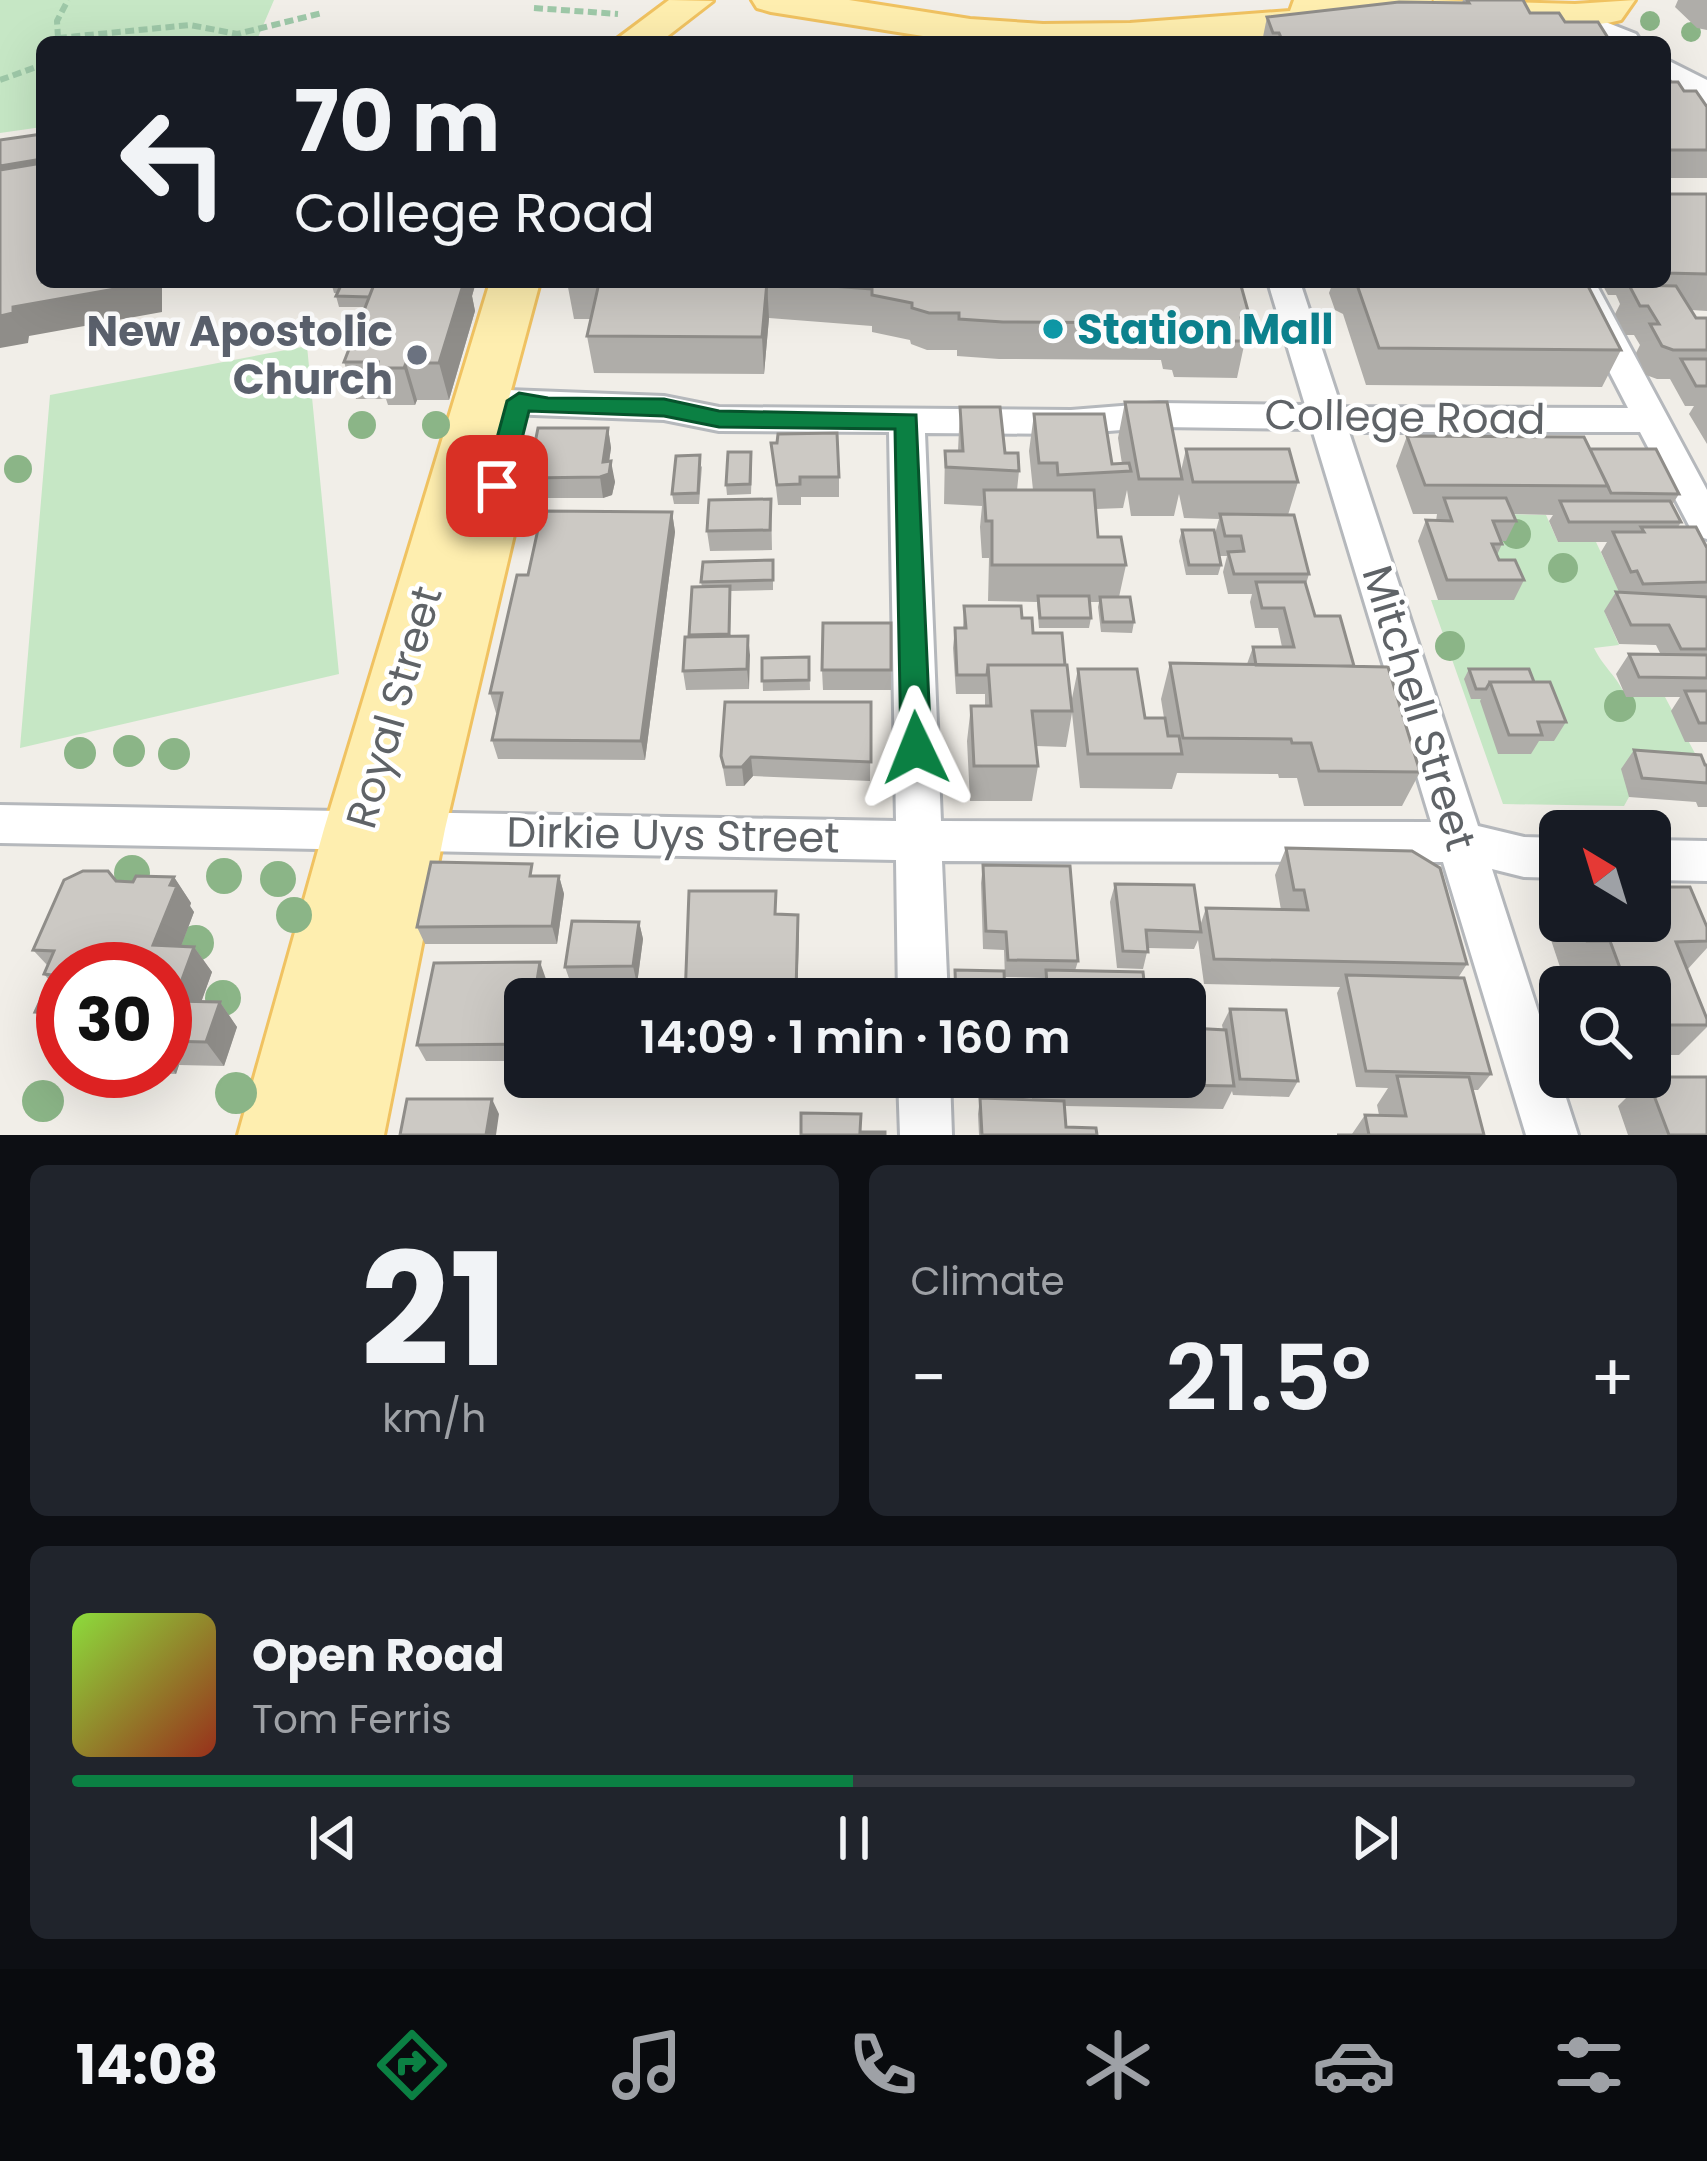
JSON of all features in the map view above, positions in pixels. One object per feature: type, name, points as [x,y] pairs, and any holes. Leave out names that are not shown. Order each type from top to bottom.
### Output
[{"type":"main road","points":[[677,0],[697,0]]},
{"type":"main road","points":[[629,25],[697,0]]},
{"type":"main road","points":[[771,0],[998,34],[1198,31],[1478,5],[1618,16],[1643,36]]},
{"type":"main road","points":[[836,0],[978,19],[1198,31],[1413,0]]},
{"type":"main road","name":"Royal Street","points":[[500,401],[514,288]]},
{"type":"main road","name":"Royal Street","points":[[279,1135],[385,829],[500,401],[543,288]]},
{"type":"main road","name":"Royal Street","points":[[344,1135],[385,829]]},
{"type":"street","name":"Mitchell Street","points":[[1286,288],[1552,1135]]},
{"type":"street","points":[[1582,288],[1707,525]]},
{"type":"street","name":"College Road","points":[[664,407],[722,395],[1061,397],[1159,415]]},
{"type":"street","name":"College Road","points":[[500,401],[664,407],[719,419],[1071,422],[1159,415],[1651,419]]},
{"type":"street","points":[[907,421],[922,978]]},
{"type":"street","name":"Dirkie Uys Street","points":[[0,824],[919,841],[1461,842],[1539,857]]},
{"type":"street","points":[[1671,860],[1707,861]]},
{"type":"street","points":[[925,1098],[926,1135]]},
{"type":"path","points":[[59,36],[57,21],[68,0]]},
{"type":"path","points":[[534,8],[629,25]]},
{"type":"path","points":[[94,36],[190,25],[206,34],[252,31],[322,14]]},
{"type":"path","points":[[0,80],[36,67]]},
{"type":"path","points":[[1534,1080],[1539,1080]]},
{"type":"green space","points":[[0,0],[274,0],[259,36],[36,36],[36,128],[0,133]]},
{"type":"green space","points":[[307,346],[339,674],[20,748],[50,395]]},
{"type":"green space","points":[[1495,514],[1546,515],[1558,542],[1596,542],[1619,591],[1625,591],[1635,611],[1605,613],[1619,645],[1594,648],[1626,697],[1665,697],[1707,776],[1629,797],[1624,806],[1503,804],[1431,600],[1513,600],[1483,541],[1504,541]]},
{"type":"building","points":[[1467,0],[1523,0],[1530,13],[1559,13],[1565,22],[1598,22],[1607,36],[1280,36],[1273,33],[1267,17],[1399,2],[1469,3]]},
{"type":"building","points":[[1671,82],[1678,82],[1684,91],[1696,91],[1707,107],[1707,150],[1671,150]]},
{"type":"building","points":[[36,135],[36,160],[0,166],[0,140]]},
{"type":"building","points":[[36,164],[36,288],[121,288],[13,307],[13,313],[0,316],[0,170]]},
{"type":"building","points":[[1671,194],[1707,194],[1707,274],[1671,273]]},
{"type":"building","points":[[1676,286],[1696,318],[1707,318],[1707,350],[1662,346],[1650,324],[1659,324],[1648,306],[1640,306],[1631,288]]},
{"type":"building","points":[[340,288],[373,288],[369,297],[336,296]]},
{"type":"building","points":[[373,288],[462,288],[439,363],[376,368],[378,362],[344,362]]},
{"type":"building","points":[[598,288],[766,288],[762,337],[587,336]]},
{"type":"building","points":[[858,288],[1242,288],[1250,318],[1241,318],[1246,341],[1182,341],[1180,333],[1170,333],[1169,323],[959,319],[959,313],[929,313],[912,308],[912,303],[872,295],[872,289]]},
{"type":"building","points":[[1358,288],[1589,288],[1621,350],[1379,348]]},
{"type":"building","points":[[1681,359],[1707,359],[1707,386],[1696,386]]},
{"type":"building","points":[[1125,402],[1167,402],[1182,479],[1139,479]]},
{"type":"building","points":[[960,407],[1000,407],[1005,453],[1018,453],[1019,471],[946,467],[945,451],[963,451]]},
{"type":"building","points":[[1034,414],[1104,414],[1112,464],[1129,463],[1131,471],[1058,475],[1057,463],[1039,463]]},
{"type":"building","points":[[538,428],[608,428],[603,462],[611,461],[609,474],[528,478]]},
{"type":"building","points":[[837,433],[839,477],[800,477],[800,484],[777,485],[771,443],[777,443],[778,434]]},
{"type":"building","points":[[1407,436],[1584,437],[1608,486],[1425,485]]},
{"type":"building","points":[[1186,449],[1289,449],[1298,482],[1193,482]]},
{"type":"building","points":[[1590,449],[1656,449],[1679,494],[1611,493]]},
{"type":"building","points":[[728,452],[751,452],[750,484],[726,485]]},
{"type":"building","points":[[700,455],[698,493],[672,494],[676,456]]},
{"type":"building","points":[[984,490],[1094,490],[1098,537],[1121,537],[1126,565],[992,565],[992,521],[986,521]]},
{"type":"building","points":[[1444,498],[1506,498],[1516,521],[1493,521],[1502,544],[1492,544],[1499,560],[1515,560],[1524,580],[1447,580],[1426,520],[1452,521]]},
{"type":"building","points":[[771,499],[770,530],[707,531],[709,500]]},
{"type":"building","points":[[1560,501],[1670,501],[1681,522],[1569,522]]},
{"type":"building","points":[[542,511],[672,512],[641,741],[492,740],[502,693],[490,693],[517,575],[528,575]]},
{"type":"building","points":[[1220,514],[1294,515],[1309,574],[1234,574],[1228,552],[1244,551],[1241,536],[1225,536]]},
{"type":"building","points":[[1641,527],[1696,527],[1707,548],[1707,582],[1643,584],[1637,571],[1631,572],[1613,532],[1644,532]]},
{"type":"building","points":[[1182,530],[1214,530],[1221,565],[1189,565]]},
{"type":"building","points":[[773,560],[773,580],[701,582],[703,562]]},
{"type":"building","points":[[1256,582],[1305,582],[1315,616],[1340,616],[1354,666],[1256,665],[1253,647],[1294,647],[1284,608],[1262,608]]},
{"type":"building","points":[[730,586],[729,634],[689,635],[692,587]]},
{"type":"building","points":[[1616,592],[1707,597],[1707,649],[1681,649],[1669,625],[1631,625]]},
{"type":"building","points":[[1038,596],[1089,596],[1091,618],[1040,618]]},
{"type":"building","points":[[1100,597],[1130,597],[1134,622],[1103,622]]},
{"type":"building","points":[[964,606],[1021,606],[1022,618],[1032,618],[1033,633],[1062,633],[1065,665],[988,665],[987,675],[957,675],[955,628],[966,628]]},
{"type":"building","points":[[823,623],[891,623],[891,670],[822,670]]},
{"type":"building","points":[[748,636],[747,669],[683,671],[685,637]]},
{"type":"building","points":[[1629,654],[1707,655],[1707,678],[1639,677]]},
{"type":"building","points":[[809,657],[809,680],[762,681],[762,658]]},
{"type":"building","points":[[1170,663],[1388,667],[1420,772],[1319,771],[1311,743],[1292,743],[1291,739],[1183,738]]},
{"type":"building","points":[[988,665],[1067,665],[1072,711],[1032,711],[1038,766],[974,766],[971,706],[991,706]]},
{"type":"building","points":[[1078,669],[1137,669],[1145,718],[1165,718],[1168,736],[1179,736],[1182,754],[1088,754]]},
{"type":"building","points":[[1469,669],[1529,669],[1534,682],[1490,682],[1486,689],[1476,689]]},
{"type":"building","points":[[1490,682],[1550,682],[1566,722],[1538,722],[1542,735],[1509,735]]},
{"type":"building","points":[[1685,691],[1707,691],[1707,723],[1699,723]]},
{"type":"building","points":[[725,702],[871,702],[871,762],[751,757],[742,767],[724,767]]},
{"type":"building","points":[[1634,750],[1701,755],[1707,765],[1707,783],[1642,778]]},
{"type":"building","points":[[1286,848],[1412,851],[1440,868],[1467,964],[1214,959],[1206,908],[1308,910],[1304,890],[1294,890]]},
{"type":"building","points":[[431,862],[532,864],[530,876],[559,876],[552,926],[417,927]]},
{"type":"building","points":[[983,865],[1070,866],[1078,961],[1008,960],[1006,932],[986,931]]},
{"type":"building","points":[[83,871],[108,871],[116,881],[133,882],[136,876],[174,877],[170,885],[177,886],[154,942],[37,942],[64,880]]},
{"type":"building","points":[[1115,884],[1194,885],[1201,932],[1146,930],[1148,952],[1123,951]]},
{"type":"building","points":[[1671,887],[1690,887],[1707,927],[1707,941],[1676,942],[1707,1025],[1671,1025],[1671,966],[1619,966],[1610,942],[1671,942]]},
{"type":"building","points":[[689,891],[776,891],[775,914],[798,915],[796,978],[686,978]]},
{"type":"building","points":[[572,921],[639,922],[633,966],[565,967]]},
{"type":"building","points":[[540,962],[537,978],[504,978],[504,1044],[417,1045],[434,963]]},
{"type":"building","points":[[955,970],[1004,971],[1004,978],[955,978]]},
{"type":"building","points":[[1046,970],[1143,972],[1144,978],[1047,978]]},
{"type":"building","points":[[1346,975],[1464,978],[1491,1074],[1366,1071]]},
{"type":"building","points":[[192,1001],[220,1002],[206,1042],[192,1042]]},
{"type":"building","points":[[1230,1009],[1286,1010],[1298,1081],[1240,1079]]},
{"type":"building","points":[[1206,1029],[1226,1030],[1234,1086],[1206,1086]]},
{"type":"building","points":[[1397,1076],[1469,1077],[1484,1135],[1369,1135],[1365,1115],[1406,1116]]},
{"type":"building","points":[[1671,1077],[1707,1077],[1707,1135],[1669,1135],[1655,1098],[1671,1098]]},
{"type":"building","points":[[980,1098],[1064,1101],[1066,1127],[1096,1128],[1097,1135],[982,1135]]},
{"type":"building","points":[[407,1099],[492,1099],[486,1135],[400,1135]]},
{"type":"building","points":[[801,1113],[861,1114],[860,1132],[885,1135],[801,1135]]},
{"type":"place","name":"Station Mall","points":[[1053,329]]},
{"type":"place","name":"New Apostolic Church","points":[[417,355]]},
{"type":"route","points":[[497,486],[519,401],[548,406],[664,407],[719,419],[907,421],[916,748]]}]
